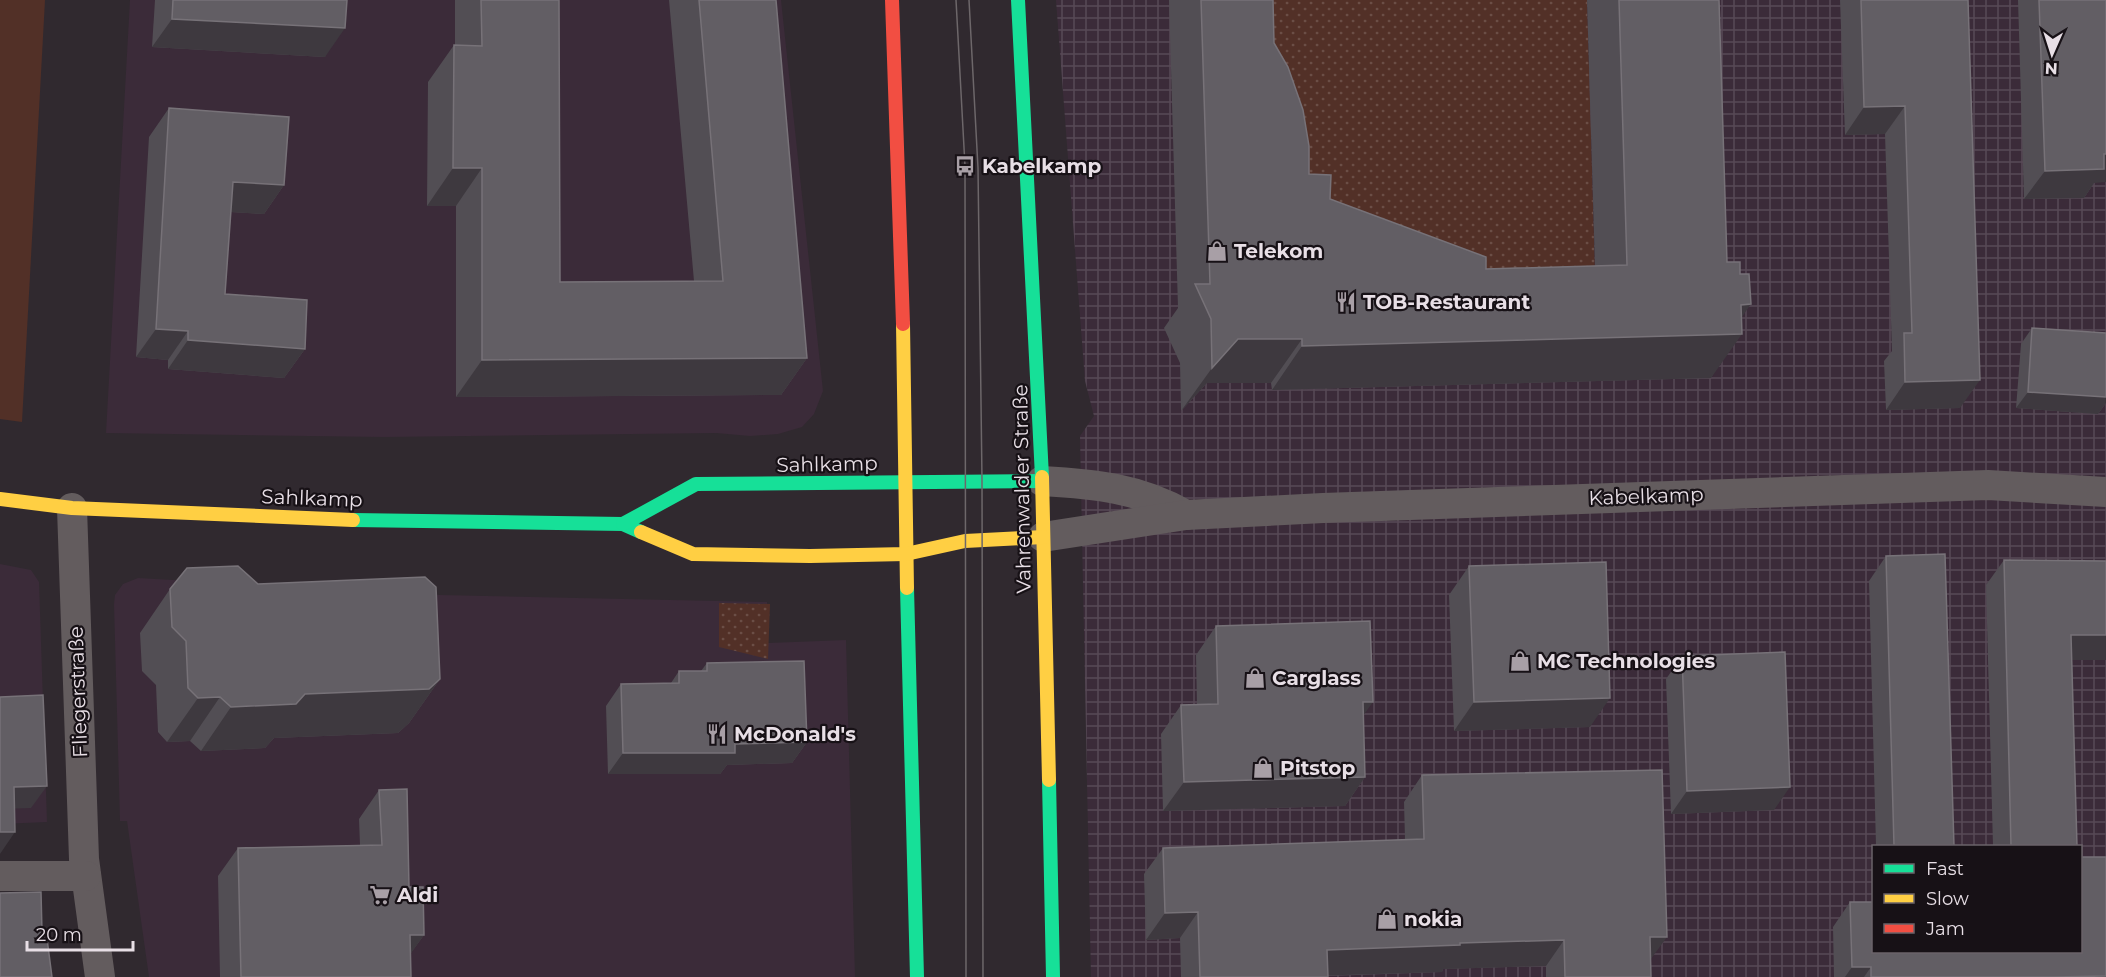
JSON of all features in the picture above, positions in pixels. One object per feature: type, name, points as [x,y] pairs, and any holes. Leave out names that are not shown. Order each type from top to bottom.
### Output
[{"type":"main road","points":[[892,0],[907,482],[906,554],[917,977]]},
{"type":"main road","name":"Vahrenwalder Straße","points":[[1018,0],[1041,416],[1053,977]]},
{"type":"main road","name":"Sahlkamp","points":[[623,524],[696,484],[1042,481]]},
{"type":"main road","name":"Sahlkamp","points":[[0,499],[72,508],[361,520],[623,524],[693,554],[810,556],[906,554],[965,541],[1042,537]]},
{"type":"street","points":[[1042,481],[1096,484],[1158,499],[1186,515]]},
{"type":"street","name":"Kabelkamp","points":[[1042,537],[1186,515],[1988,485],[2106,492]]},
{"type":"street","name":"Fliegerstraße","points":[[72,508],[86,876],[100,977]]},
{"type":"street","points":[[0,876],[86,876]]},
{"type":"shaded area","points":[[0,0],[45,0],[22,422],[0,419]]},
{"type":"shaded area","points":[[130,0],[781,0],[823,391],[814,414],[802,427],[778,434],[750,436],[716,433],[384,437],[106,433]]},
{"type":"shaded area","points":[[1056,0],[2106,0],[2106,977],[1091,977],[1080,436],[1094,416],[1085,381]]},
{"type":"shaded area","points":[[1241,0],[1587,0],[1596,309],[1298,243]]},
{"type":"shaded area","points":[[0,564],[31,570],[39,582],[47,822],[0,824]]},
{"type":"shaded area","points":[[138,578],[440,595],[767,602],[768,643],[846,640],[855,977],[149,977],[127,821],[120,821],[114,604],[115,595],[123,584]]},
{"type":"shaded area","points":[[719,603],[770,604],[768,659],[719,647]]},
{"type":"building","points":[[173,0],[347,0],[345,28],[172,19]]},
{"type":"building","points":[[481,0],[559,0],[560,282],[723,281],[699,0],[776,0],[807,358],[482,360],[482,168],[453,168],[454,45],[482,46]]},
{"type":"building","points":[[1201,0],[1273,0],[1274,43],[1288,67],[1303,110],[1309,146],[1309,174],[1331,175],[1330,199],[1486,257],[1486,269],[1627,265],[1619,0],[1719,0],[1727,262],[1740,262],[1740,274],[1749,274],[1751,304],[1741,305],[1742,334],[1302,346],[1302,339],[1238,339],[1212,368],[1211,319],[1195,284],[1210,284]]},
{"type":"building","points":[[1861,0],[1968,0],[1980,380],[1905,382],[1904,333],[1912,333],[1905,106],[1864,107]]},
{"type":"building","points":[[2039,0],[2106,0],[2106,154],[2104,154],[2104,169],[2045,171]]},
{"type":"building","points":[[169,108],[289,117],[284,185],[233,182],[225,294],[307,300],[305,349],[188,340],[188,331],[156,329]]},
{"type":"building","points":[[2032,328],[2106,333],[2106,397],[2028,392]]},
{"type":"building","points":[[1945,554],[1954,845],[1894,845],[1886,556]]},
{"type":"building","points":[[2004,560],[2106,561],[2106,635],[2071,635],[2077,845],[2011,845]]},
{"type":"building","name":"MC Technologies","points":[[1606,562],[1610,698],[1474,702],[1469,566]]},
{"type":"building","points":[[238,566],[258,584],[425,577],[436,587],[440,679],[429,689],[305,694],[296,704],[231,707],[220,697],[198,698],[188,688],[186,641],[172,627],[170,589],[187,568]]},
{"type":"building","points":[[1370,621],[1373,702],[1363,702],[1365,777],[1184,782],[1181,705],[1218,704],[1216,626]]},
{"type":"building","points":[[1785,652],[1790,787],[1687,791],[1682,656]]},
{"type":"building","name":"McDonald's","points":[[804,661],[807,742],[735,744],[735,753],[623,753],[621,684],[679,683],[679,671],[707,671],[707,663]]},
{"type":"building","points":[[43,695],[47,786],[14,787],[15,832],[0,832],[0,697]]},
{"type":"building","points":[[1662,770],[1667,937],[1650,937],[1651,977],[1565,977],[1564,940],[1327,950],[1328,977],[1200,977],[1198,912],[1165,913],[1163,848],[1424,839],[1422,775]]},
{"type":"building","points":[[407,789],[409,887],[423,887],[424,935],[410,935],[411,977],[241,977],[238,848],[382,845],[379,790]]},
{"type":"building","points":[[2082,857],[2106,857],[2106,976],[1871,977],[1871,967],[1852,967],[1850,902],[1872,902],[1872,953],[2082,953]]},
{"type":"building","points":[[41,892],[42,932],[46,931],[52,977],[0,977],[0,893]]},
{"type":"tram line","points":[[956,0],[965,166],[966,977]]},
{"type":"tram line","points":[[969,0],[978,168],[982,480],[983,977]]},
{"type":"traffic: fast","points":[[1018,0],[1042,477]]},
{"type":"traffic: fast","points":[[623,524],[696,484],[1042,481]]},
{"type":"traffic: fast","points":[[353,520],[623,524],[641,532]]},
{"type":"traffic: fast","points":[[907,588],[917,977]]},
{"type":"traffic: fast","points":[[1049,780],[1053,977]]},
{"type":"traffic: slow","points":[[903,324],[907,588]]},
{"type":"traffic: slow","points":[[1042,477],[1049,780]]},
{"type":"traffic: slow","points":[[0,499],[72,508],[353,520]]},
{"type":"traffic: slow","points":[[641,532],[693,554],[810,556],[906,554],[965,541],[1043,537]]},
{"type":"traffic: jam","points":[[892,0],[903,324]]},
{"type":"place","name":"Kabelkamp","points":[[965,166]]},
{"type":"place","name":"Telekom","points":[[1217,251]]},
{"type":"place","name":"TOB-Restaurant","points":[[1346,302]]},
{"type":"place","name":"MC Technologies","points":[[1520,661]]},
{"type":"place","name":"Carglass","points":[[1255,678]]},
{"type":"place","name":"McDonald's","points":[[717,734]]},
{"type":"place","name":"Pitstop","points":[[1263,768]]},
{"type":"place","name":"Aldi","points":[[380,895]]},
{"type":"place","name":"nokia","points":[[1387,919]]}]
